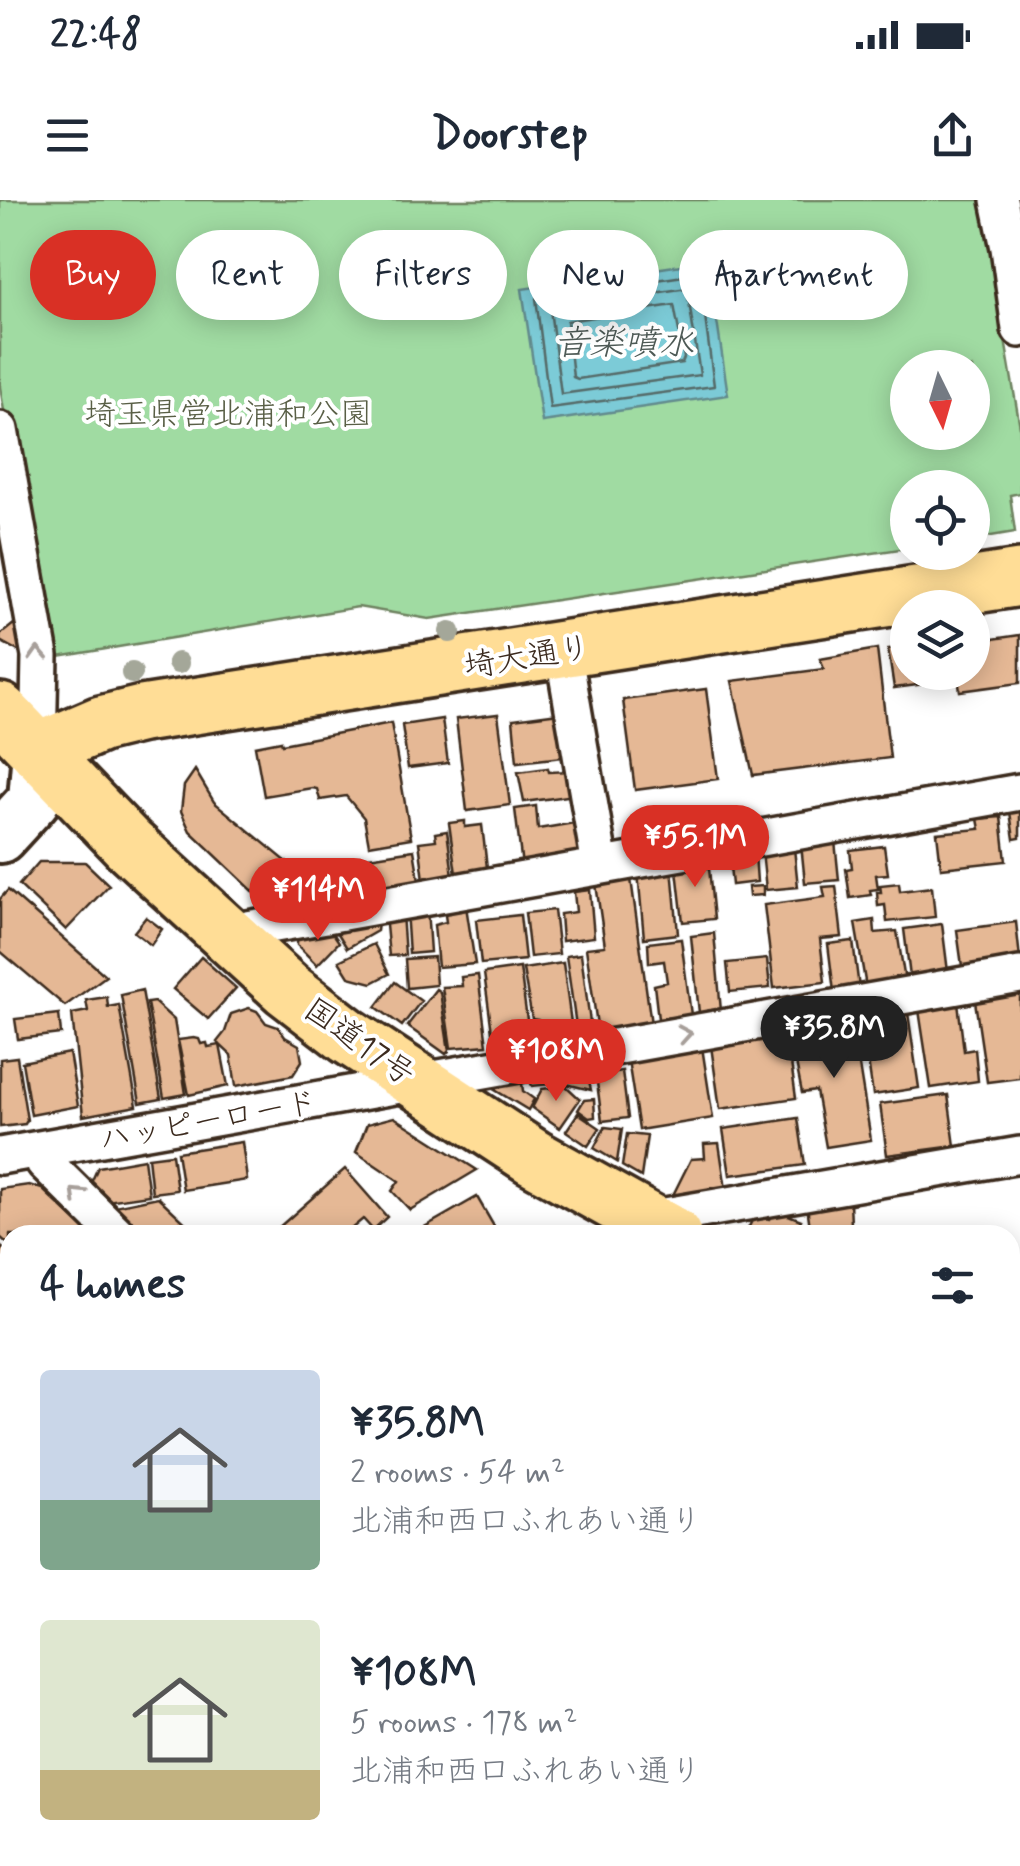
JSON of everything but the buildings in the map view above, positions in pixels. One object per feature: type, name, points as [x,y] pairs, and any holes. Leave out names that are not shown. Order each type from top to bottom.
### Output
[{"type":"highway","name":"埼大通り","points":[[19,763],[101,724],[142,714],[1020,578]]},
{"type":"highway","name":"国道17号","points":[[0,711],[19,763],[128,844],[287,989],[416,1082],[533,1158],[653,1225]]},
{"type":"main road","points":[[0,837],[34,800],[19,763]]},
{"type":"street","points":[[998,200],[1018,307]]},
{"type":"street","points":[[0,430],[40,656],[19,763]]},
{"type":"street","points":[[563,650],[600,864]]},
{"type":"street","points":[[225,934],[1020,792]]},
{"type":"street","name":"ハッピーロード","points":[[0,1156],[1020,975]]},
{"type":"street","points":[[41,1150],[44,1162],[108,1225]]},
{"type":"street","points":[[667,1225],[1020,1156]]},
{"type":"green space","name":"埼玉県営北浦和公園","points":[[0,200],[981,200],[1020,427],[1020,493],[1010,495],[1015,532],[990,536],[990,470],[890,470],[890,551],[429,619],[358,607],[46,659],[0,387]]},
{"type":"water","name":"音楽噴水","points":[[679,265],[679,320],[717,320],[728,395],[542,422],[522,289],[527,288],[527,320],[659,320],[659,268]]}]
